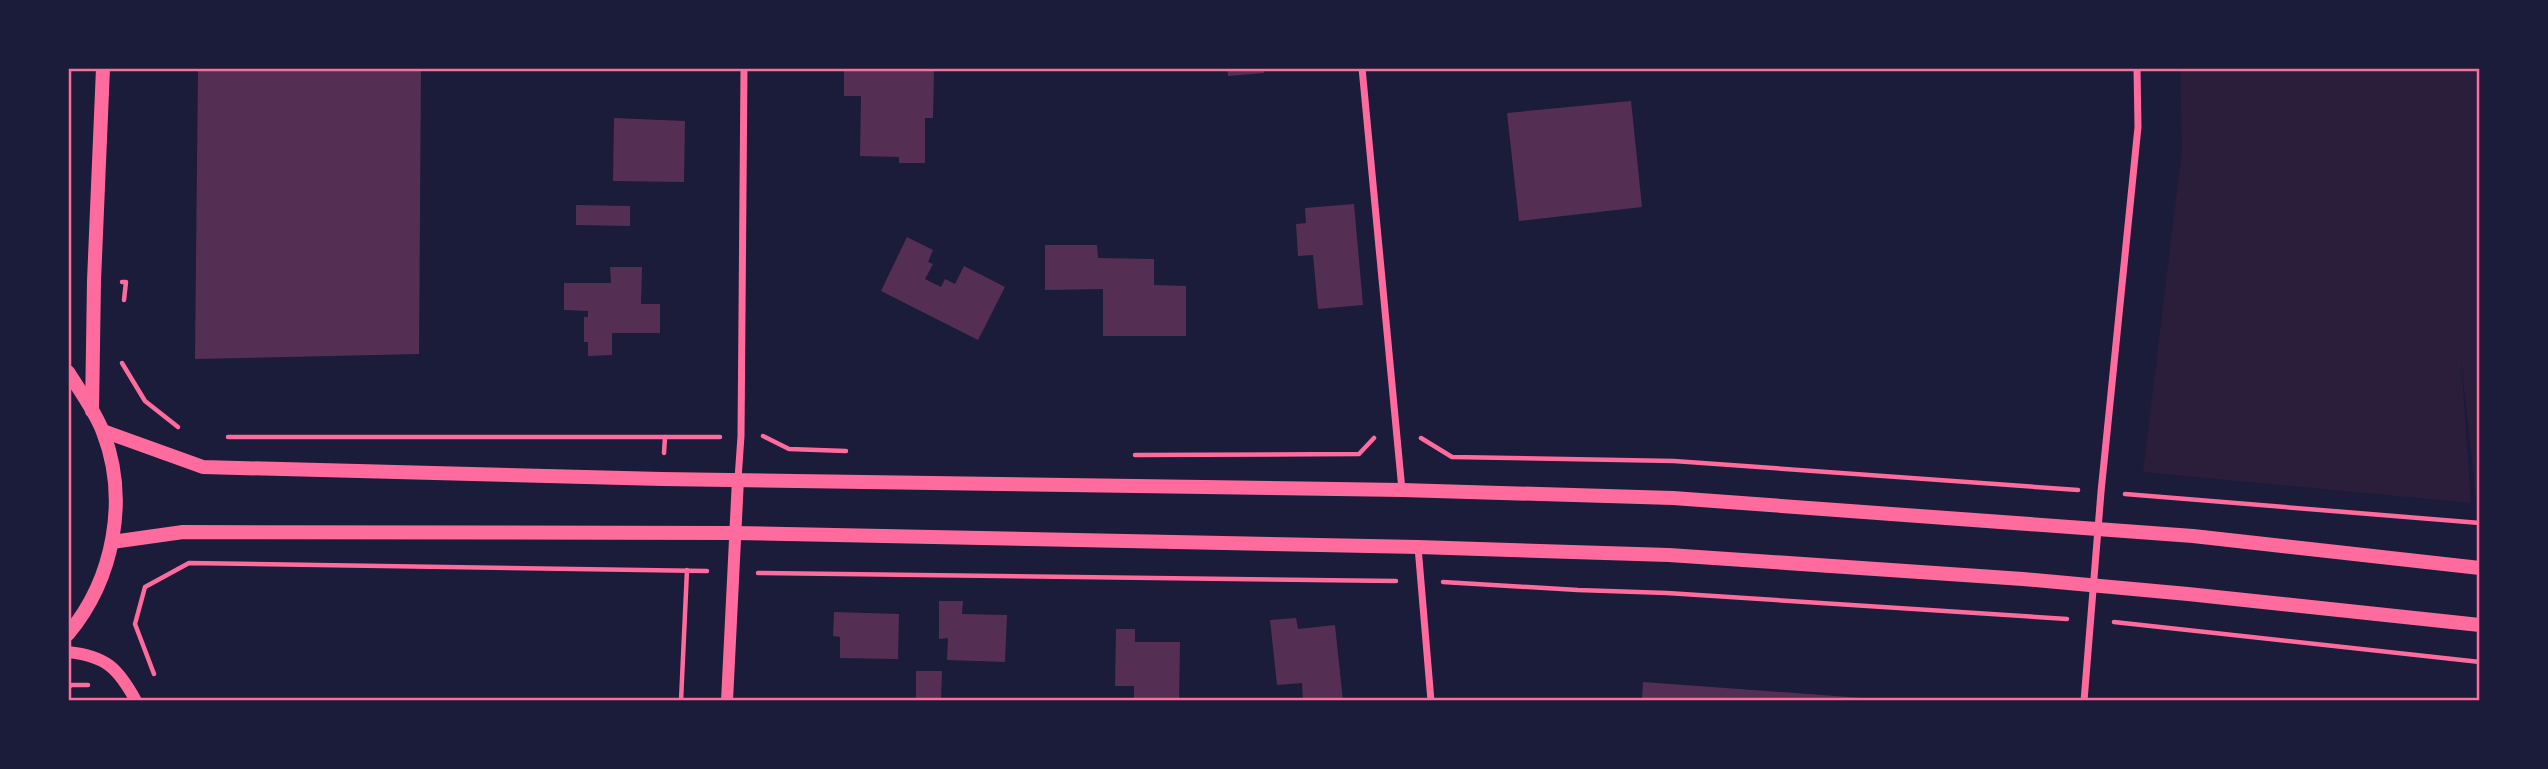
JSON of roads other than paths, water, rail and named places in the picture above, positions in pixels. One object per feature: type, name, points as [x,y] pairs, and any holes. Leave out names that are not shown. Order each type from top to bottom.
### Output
[{"type":"main road","points":[[92,411],[94,281],[103,68]]},
{"type":"main road","points":[[68,372],[103,431],[114,472],[116,499],[112,542],[103,578],[81,618],[68,634]]},
{"type":"main road","points":[[103,431],[203,467],[662,479],[1402,490],[1672,498],[2193,536],[2480,568]]},
{"type":"main road","points":[[112,542],[183,531],[735,533],[1669,555],[2094,586],[2480,625]]},
{"type":"street","points":[[727,701],[741,436],[744,68]]},
{"type":"street","points":[[1362,68],[1402,490]]},
{"type":"street","points":[[2084,701],[2101,492],[2138,127],[2137,68]]},
{"type":"street","points":[[1418,547],[1431,701]]},
{"type":"street","points":[[68,652],[89,654],[110,665],[123,677],[136,701]]}]
